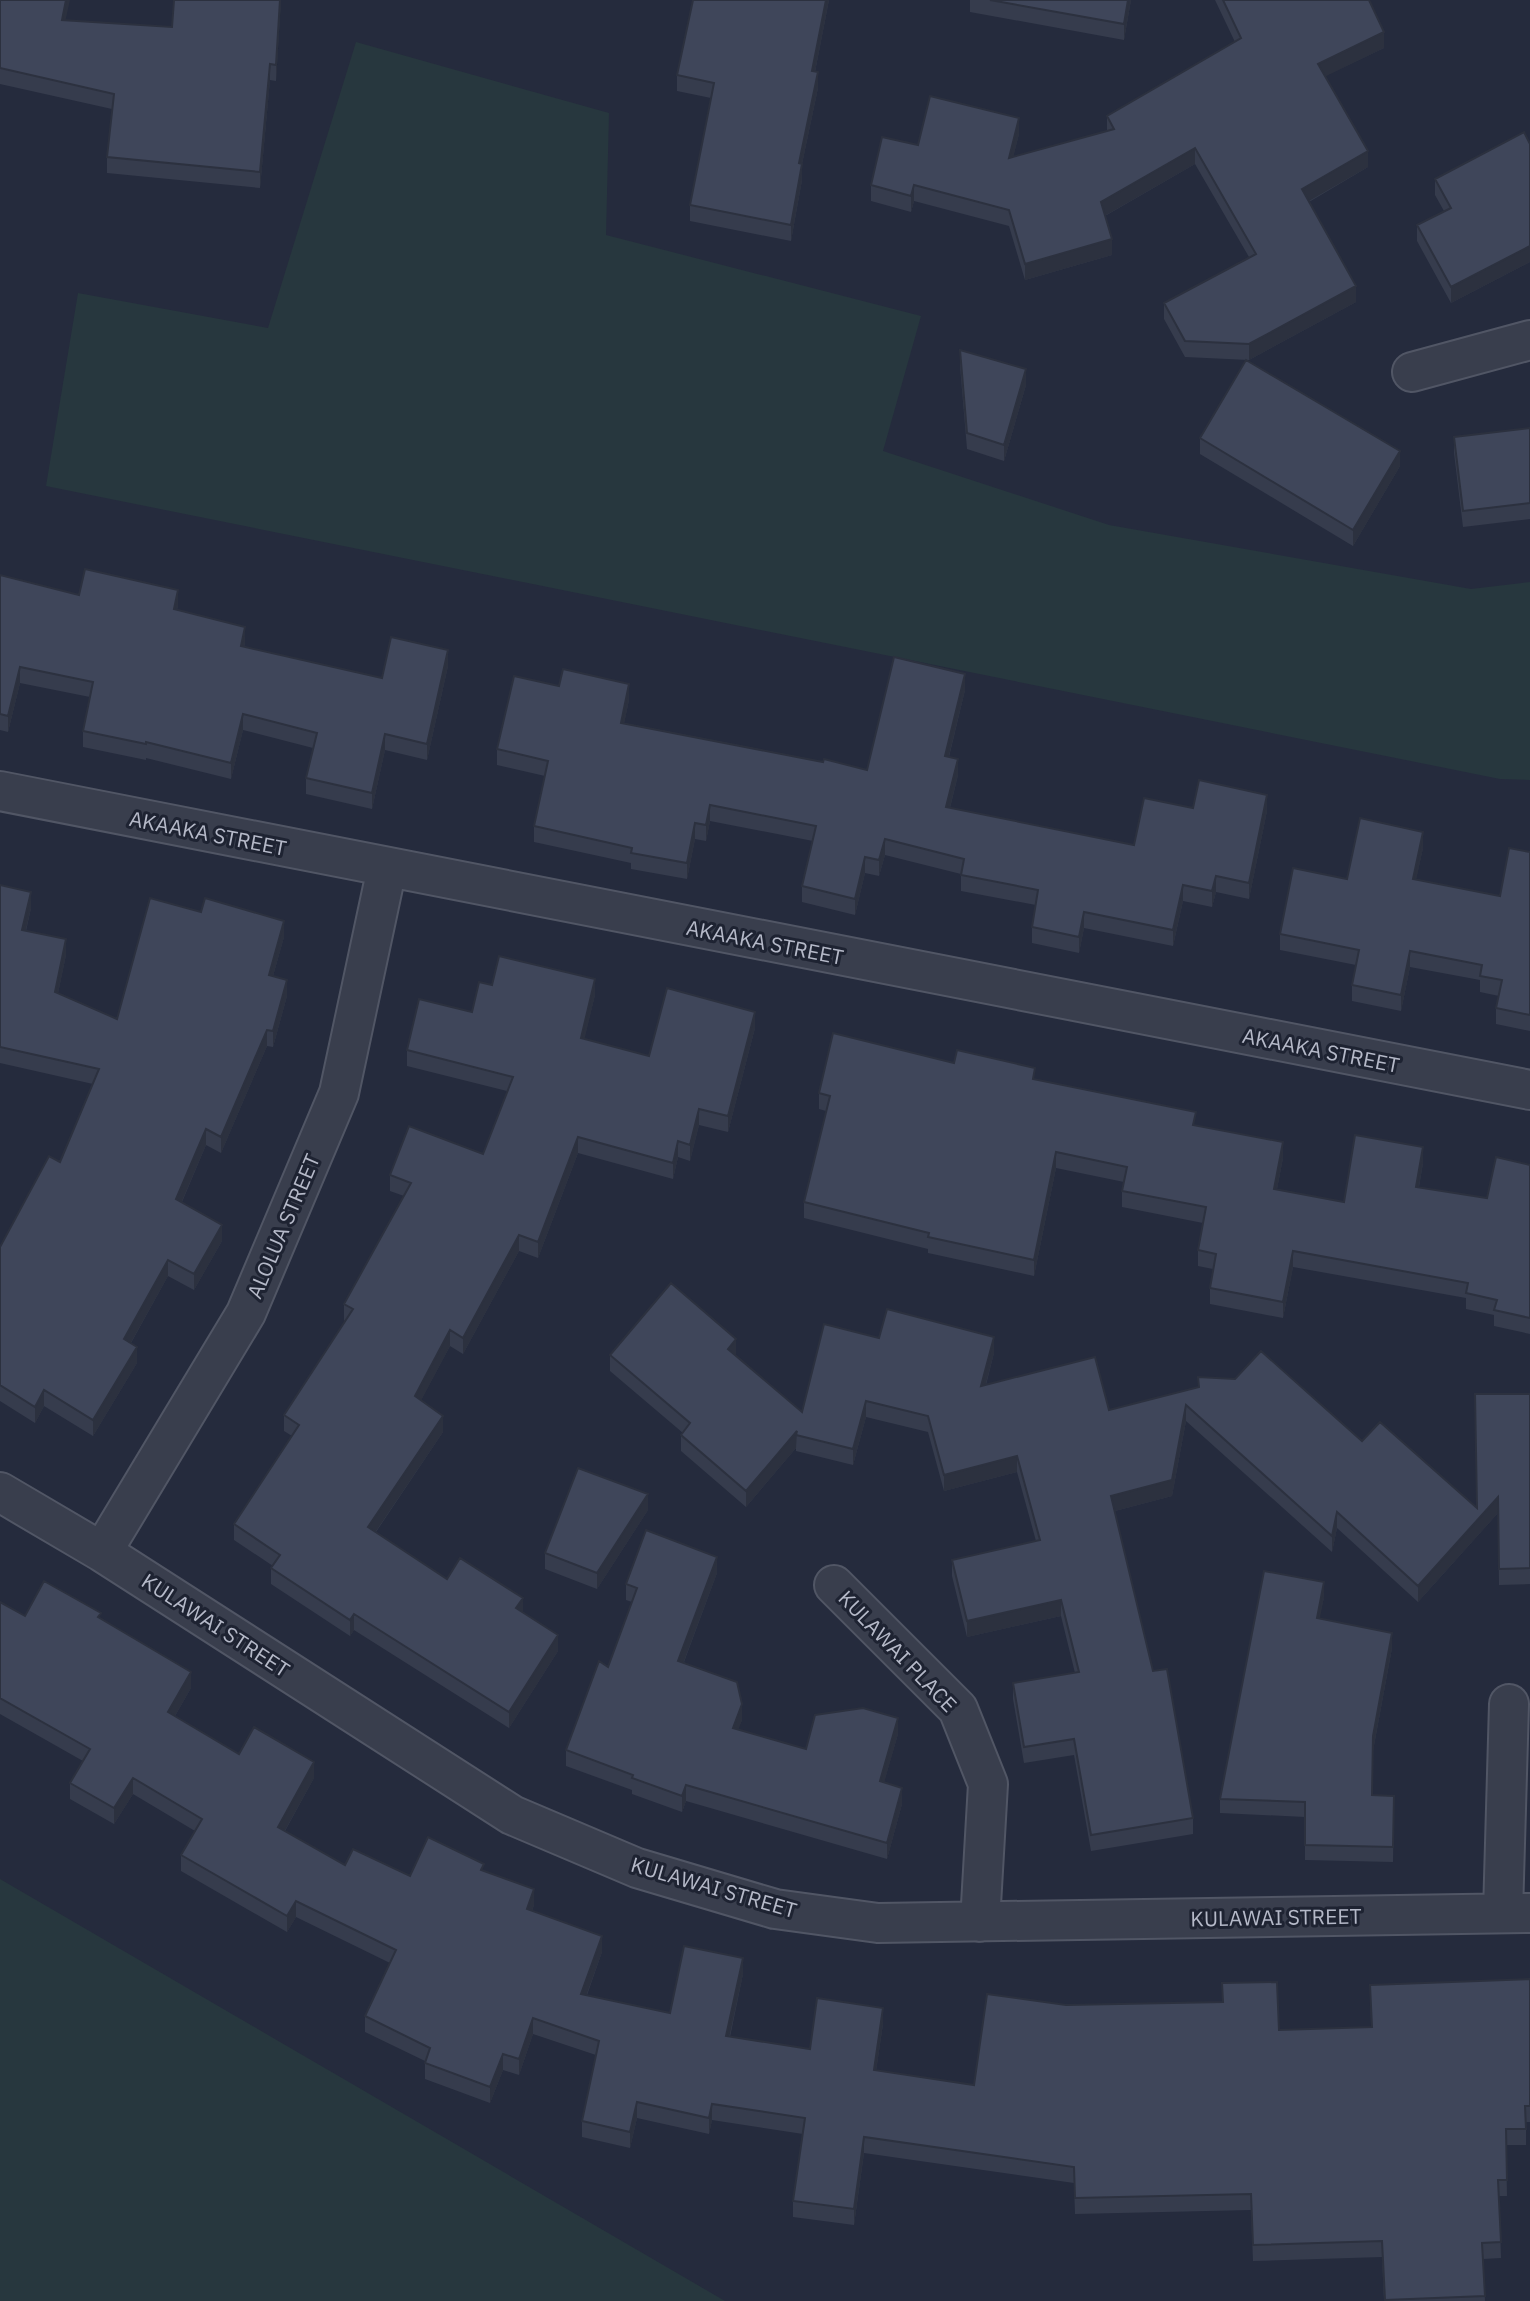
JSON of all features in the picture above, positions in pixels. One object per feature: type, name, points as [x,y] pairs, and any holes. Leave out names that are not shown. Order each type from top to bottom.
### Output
[{"type":"street","points":[[1412,372],[1530,341]]},
{"type":"street","name":"AKAAKA STREET","points":[[0,791],[387,869],[1530,1090]]},
{"type":"street","name":"ALOLUA STREET","points":[[102,1552],[246,1313],[340,1093],[387,869]]},
{"type":"street","name":"KULAWAI STREET","points":[[0,1492],[102,1552],[512,1815],[637,1868],[775,1909],[878,1923],[1517,1913]]},
{"type":"street","name":"KULAWAI PLACE","points":[[834,1584],[958,1709],[988,1784],[980,1922]]},
{"type":"street","points":[[1509,1704],[1517,1913]]},
{"type":"shaded area","points":[[356,42],[609,113],[606,235],[921,316],[883,451],[1109,525],[1471,589],[1530,582],[1530,780],[1500,779],[46,486],[78,293],[268,328]]},
{"type":"shaded area","points":[[0,1879],[725,2301],[0,2301]]},
{"type":"building","points":[[0,0],[66,0],[62,20],[172,27],[174,0],[280,0],[276,65],[270,64],[260,172],[107,157],[114,94],[0,68]]},
{"type":"building","points":[[693,0],[826,0],[812,71],[818,72],[799,163],[802,164],[791,225],[690,205],[714,83],[677,75]]},
{"type":"building","points":[[990,0],[1128,0],[1124,24]]},
{"type":"building","points":[[1223,0],[1369,0],[1384,32],[1318,64],[1368,151],[1302,189],[1356,286],[1249,344],[1185,341],[1164,303],[1256,254],[1195,148],[1101,202],[1112,239],[1025,264],[1009,210],[914,185],[911,196],[871,185],[882,137],[918,145],[930,96],[1019,118],[1009,158],[1114,129],[1107,116],[1241,38]]},
{"type":"building","points":[[1524,132],[1530,144],[1530,246],[1451,287],[1417,225],[1451,208],[1435,179]]},
{"type":"building","points":[[960,350],[1026,369],[1004,445],[967,433]]},
{"type":"building","points":[[1246,360],[1400,451],[1353,530],[1200,438]]},
{"type":"building","points":[[1530,428],[1530,503],[1463,511],[1454,437]]},
{"type":"building","points":[[85,569],[178,590],[174,609],[245,627],[241,646],[382,678],[391,637],[448,650],[427,744],[385,734],[372,793],[306,778],[317,733],[243,714],[231,763],[146,742],[83,731],[93,682],[20,667],[8,716],[0,714],[0,575],[79,595]]},
{"type":"building","points":[[894,657],[965,674],[945,756],[958,759],[946,807],[1134,845],[1144,798],[1193,808],[1199,780],[1267,795],[1249,883],[1216,876],[1212,891],[1183,885],[1173,930],[1084,912],[1079,937],[1032,927],[1038,890],[961,875],[964,859],[885,839],[879,860],[865,857],[855,899],[802,886],[816,826],[710,805],[706,825],[695,823],[687,863],[631,853],[632,848],[534,826],[548,761],[497,749],[514,676],[559,686],[563,669],[629,684],[621,723],[823,762],[824,759],[867,770]]},
{"type":"building","points":[[1360,818],[1423,832],[1413,879],[1500,896],[1509,848],[1530,852],[1530,1015],[1496,1008],[1502,980],[1480,976],[1482,965],[1410,951],[1401,995],[1352,985],[1359,950],[1280,934],[1293,868],[1347,879]]},
{"type":"building","points":[[0,885],[31,892],[22,930],[66,939],[55,992],[117,1019],[150,898],[201,912],[205,898],[284,921],[269,975],[287,980],[273,1031],[267,1030],[221,1137],[206,1129],[176,1199],[222,1225],[194,1274],[168,1260],[124,1339],[137,1347],[93,1420],[44,1390],[35,1407],[0,1385],[0,1247],[49,1156],[60,1162],[99,1069],[0,1047]]},
{"type":"building","points":[[499,956],[595,979],[581,1038],[649,1056],[667,988],[755,1012],[728,1116],[699,1109],[690,1145],[678,1141],[673,1163],[578,1137],[538,1242],[519,1235],[463,1338],[450,1330],[415,1396],[443,1416],[368,1527],[447,1579],[460,1558],[523,1598],[516,1608],[558,1635],[509,1712],[354,1614],[350,1620],[271,1568],[280,1555],[234,1524],[299,1425],[284,1415],[353,1309],[344,1304],[411,1183],[390,1175],[409,1126],[483,1154],[513,1077],[407,1050],[419,999],[472,1012],[479,982],[492,985]]},
{"type":"building","points":[[833,1033],[954,1063],[957,1050],[1035,1068],[1033,1079],[1196,1112],[1193,1125],[1283,1142],[1274,1189],[1344,1202],[1355,1135],[1423,1147],[1416,1187],[1487,1198],[1496,1157],[1530,1165],[1530,1318],[1494,1310],[1497,1300],[1466,1293],[1468,1283],[1293,1251],[1283,1302],[1210,1288],[1216,1254],[1198,1250],[1206,1207],[1122,1191],[1127,1167],[1056,1152],[1034,1260],[928,1237],[929,1233],[804,1202],[830,1096],[819,1093]]},
{"type":"building","points":[[671,1283],[736,1339],[728,1349],[802,1412],[824,1324],[879,1338],[887,1309],[994,1337],[981,1386],[1095,1357],[1109,1410],[1199,1387],[1198,1377],[1235,1379],[1261,1351],[1362,1441],[1380,1422],[1477,1508],[1475,1394],[1530,1394],[1530,1568],[1499,1569],[1498,1497],[1418,1586],[1337,1512],[1332,1536],[1186,1405],[1172,1480],[1111,1496],[1153,1671],[1167,1669],[1193,1818],[1091,1835],[1074,1739],[1024,1747],[1013,1683],[1079,1672],[1061,1600],[967,1621],[952,1560],[1040,1540],[1017,1456],[944,1475],[928,1416],[866,1401],[853,1449],[796,1435],[797,1431],[746,1491],[681,1435],[690,1423],[610,1355]]},
{"type":"building","points":[[578,1468],[648,1494],[597,1573],[545,1553]]},
{"type":"building","points":[[646,1530],[717,1557],[678,1661],[737,1682],[742,1704],[733,1728],[806,1749],[815,1715],[863,1708],[898,1718],[880,1781],[902,1788],[887,1843],[686,1785],[682,1796],[566,1750],[599,1661],[608,1667],[637,1588],[626,1584]]},
{"type":"building","points":[[1264,1571],[1324,1582],[1317,1618],[1392,1633],[1373,1736],[1372,1795],[1394,1796],[1393,1847],[1305,1845],[1305,1802],[1220,1799]]},
{"type":"building","points":[[44,1581],[101,1613],[98,1617],[191,1672],[168,1712],[239,1754],[254,1727],[314,1762],[278,1827],[345,1865],[353,1849],[410,1876],[428,1837],[484,1864],[481,1870],[534,1889],[527,1909],[602,1936],[581,1994],[670,2013],[684,1946],[743,1958],[726,2036],[810,2049],[817,1998],[883,2008],[874,2070],[974,2085],[987,1994],[1066,2005],[1223,2002],[1222,1983],[1277,1982],[1279,2030],[1372,2027],[1370,1985],[1530,1979],[1530,2106],[1525,2106],[1526,2129],[1506,2129],[1507,2180],[1498,2180],[1501,2242],[1482,2243],[1485,2296],[1385,2300],[1382,2241],[1253,2245],[1251,2194],[1075,2198],[1074,2167],[864,2137],[854,2209],[793,2201],[805,2118],[712,2104],[709,2118],[637,2102],[630,2132],[582,2121],[599,2041],[533,2018],[519,2059],[503,2054],[490,2087],[425,2063],[430,2048],[365,2016],[396,1950],[296,1901],[287,1916],[181,1855],[202,1819],[133,1778],[114,1808],[70,1783],[90,1749],[0,1698],[0,1602],[25,1616]]}]
